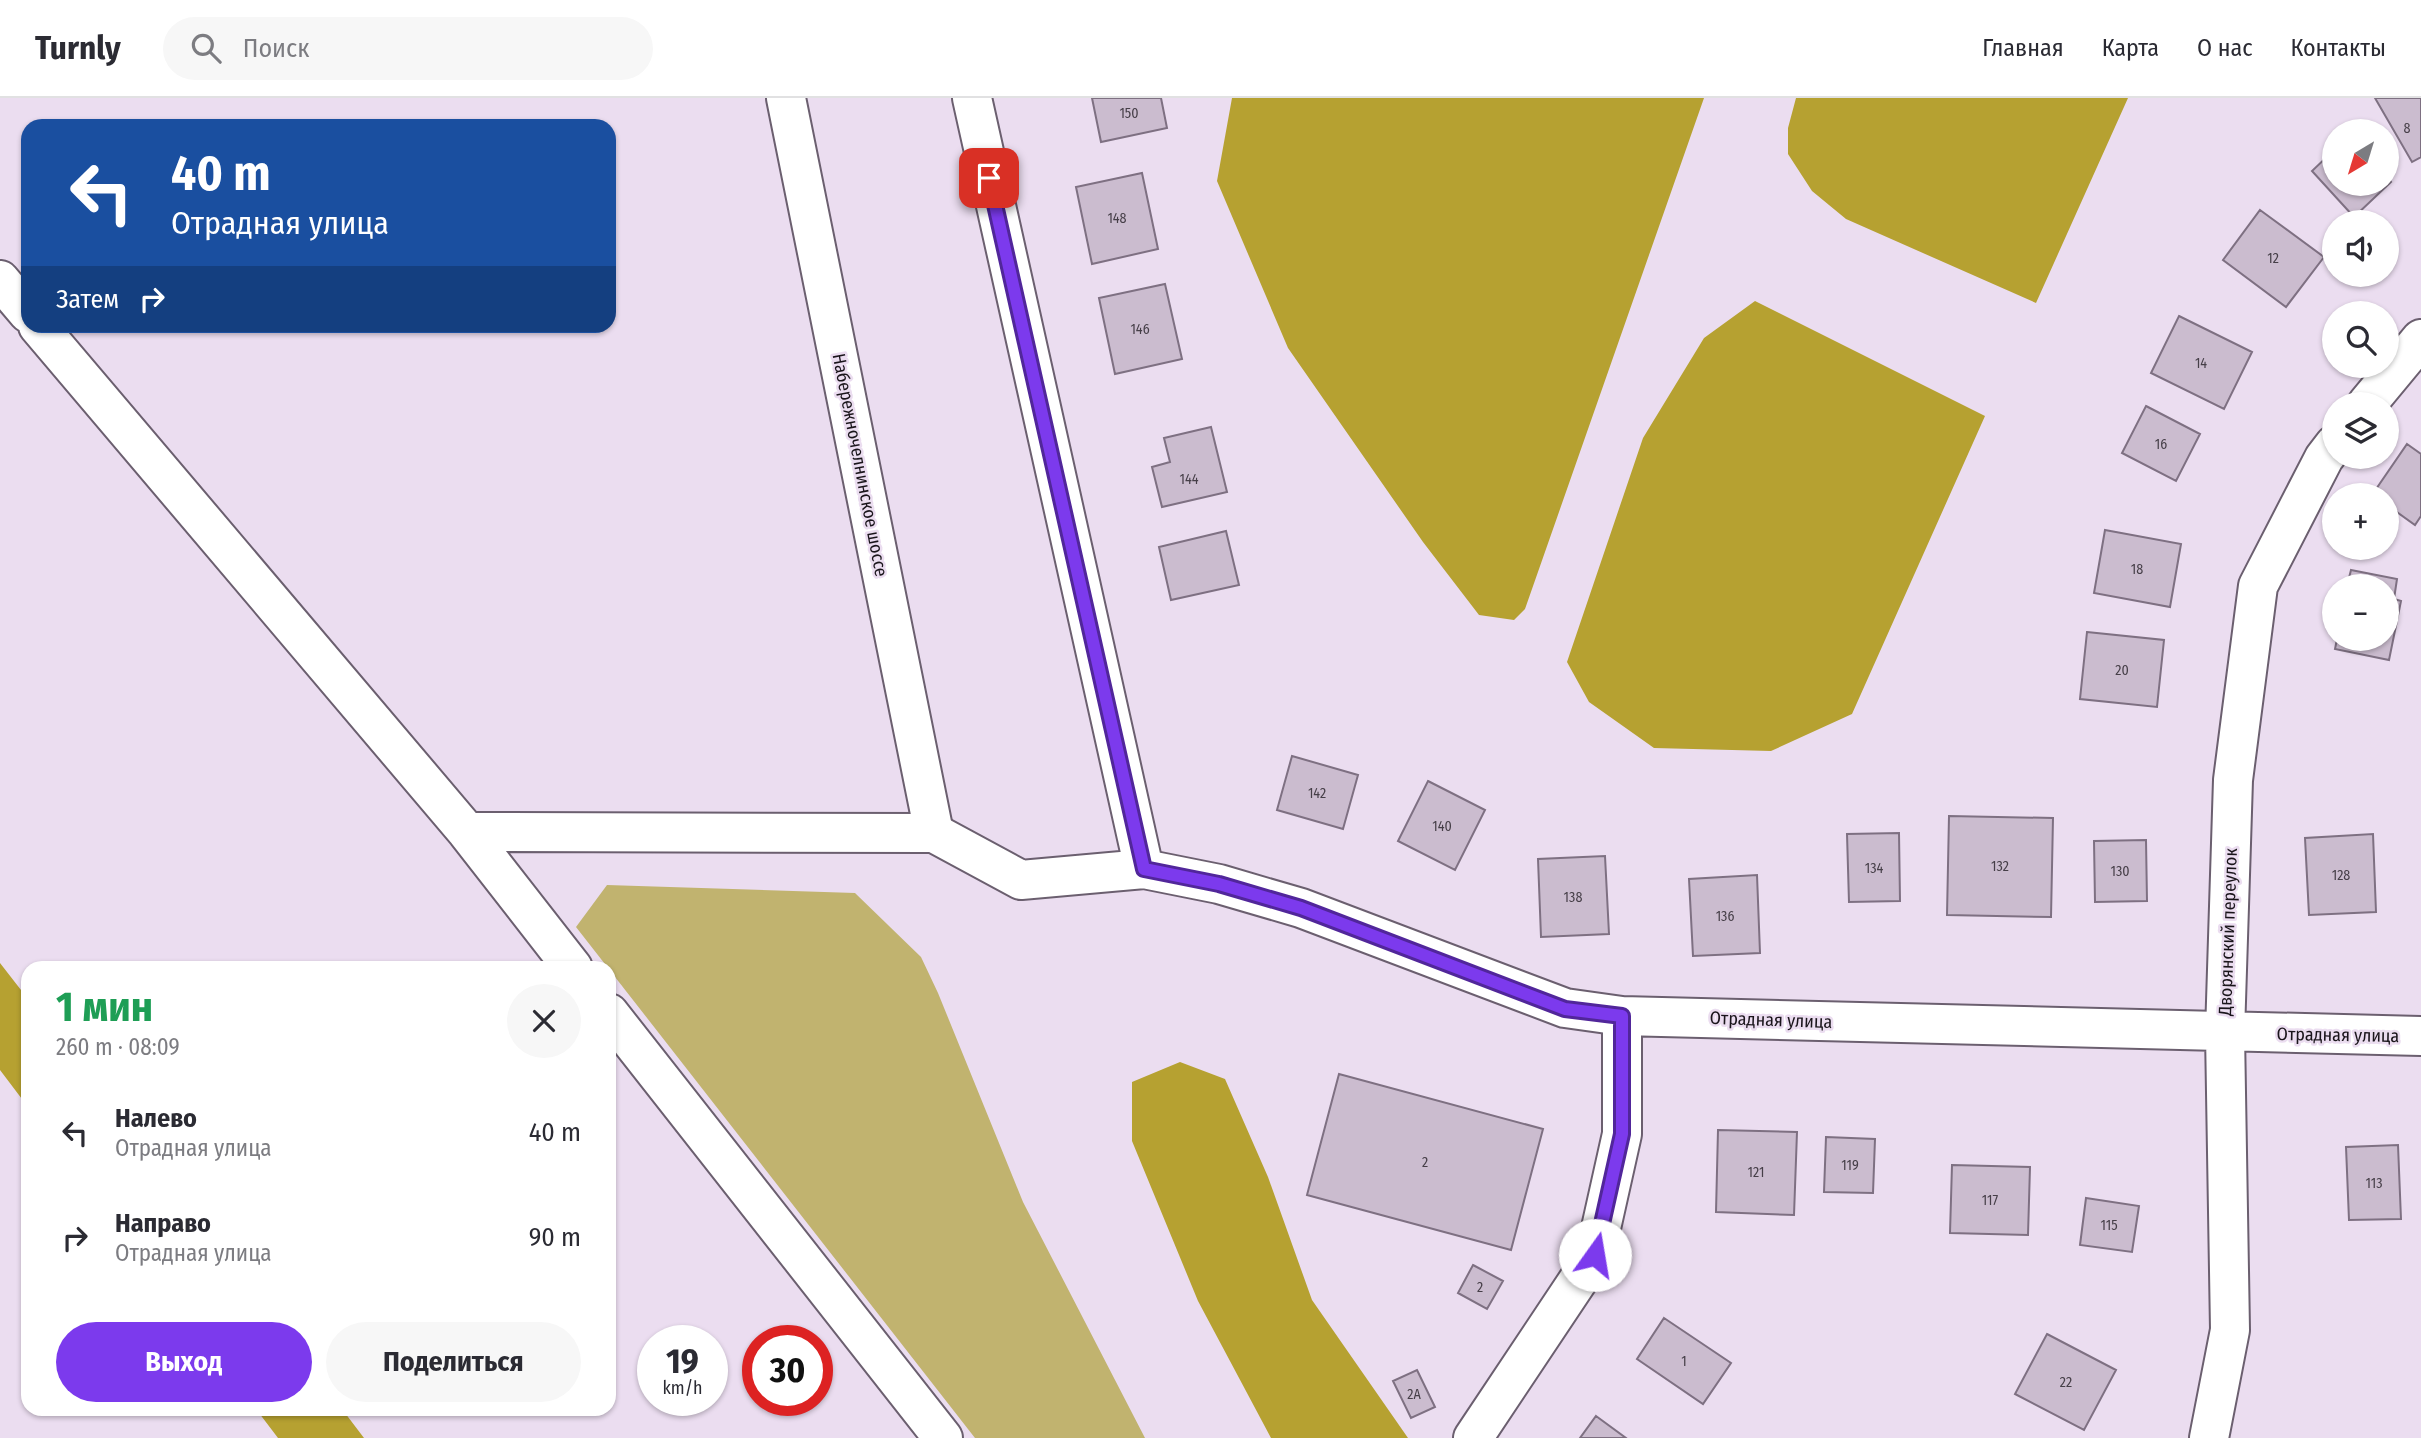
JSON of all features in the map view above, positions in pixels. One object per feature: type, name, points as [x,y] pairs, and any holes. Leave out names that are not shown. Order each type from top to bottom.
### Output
[{"type":"street","name":"Набережночелнинское шоссе","points":[[786,98],[934,833]]},
{"type":"street","points":[[972,98],[1144,869]]},
{"type":"street","points":[[0,280],[21,305]]},
{"type":"street","points":[[44,333],[467,832],[568,961]]},
{"type":"street","points":[[2377,392],[2421,340]]},
{"type":"street","name":"Дворянский переулок","points":[[2209,1438],[2230,1330],[2225,1033],[2233,780],[2258,586],[2322,462]]},
{"type":"street","points":[[467,832],[934,833]]},
{"type":"street","name":"Отрадная улица","points":[[934,833],[1021,880],[1144,869],[1219,884],[1301,908],[1565,1009],[1622,1016],[2421,1036]]},
{"type":"street","points":[[1473,1438],[1595,1255],[1622,1134],[1622,1016]]},
{"type":"street","points":[[616,1022],[943,1438]]},
{"type":"shaded area","points":[[1232,98],[1704,98],[1525,609],[1514,620],[1479,615],[1423,542],[1288,348],[1217,181]]},
{"type":"shaded area","points":[[1796,98],[2128,98],[2036,303],[1846,219],[1812,191],[1788,154],[1788,128]]},
{"type":"shaded area","points":[[1755,301],[1985,416],[1852,714],[1771,751],[1654,748],[1589,702],[1567,662],[1643,438],[1704,338]]},
{"type":"shaded area","points":[[607,885],[855,893],[921,957],[1023,1202],[1145,1438],[975,1438],[616,978],[616,961],[603,961],[576,927]]},
{"type":"shaded area","points":[[0,963],[21,990],[21,1098],[0,1070]]},
{"type":"shaded area","points":[[1180,1062],[1225,1079],[1268,1177],[1312,1300],[1408,1438],[1271,1438],[1198,1301],[1132,1141],[1132,1082]]},
{"type":"shaded area","points":[[261,1416],[347,1416],[364,1438],[278,1438]]},
{"type":"building","points":[[1092,98],[1161,98],[1167,128],[1101,142]]},
{"type":"building","points":[[2375,98],[2421,98],[2421,157],[2412,162],[2399,140],[2399,119],[2387,119]]},
{"type":"building","points":[[2322,161],[2322,182],[2312,171]]},
{"type":"building","points":[[1142,173],[1158,249],[1092,264],[1076,187]]},
{"type":"building","points":[[2335,196],[2376,196],[2361,210],[2348,210]]},
{"type":"building","points":[[2260,210],[2322,256],[2322,260],[2286,307],[2223,260]]},
{"type":"building","points":[[1165,284],[1182,359],[1115,374],[1099,298]]},
{"type":"building","points":[[2179,316],[2252,352],[2224,409],[2151,373]]},
{"type":"building","points":[[2146,406],[2200,434],[2176,481],[2122,453]]},
{"type":"building","points":[[1211,427],[1227,492],[1162,507],[1152,467],[1170,462],[1164,438]]},
{"type":"building","points":[[2407,444],[2421,454],[2421,516],[2415,525],[2399,514],[2399,483],[2380,483],[2390,469],[2399,469],[2399,456]]},
{"type":"building","points":[[2105,530],[2181,544],[2170,607],[2094,593]]},
{"type":"building","points":[[1226,531],[1239,585],[1171,600],[1159,547]]},
{"type":"building","points":[[2351,570],[2371,574],[2350,574]]},
{"type":"building","points":[[2087,632],[2164,640],[2157,707],[2080,699]]},
{"type":"building","points":[[2345,651],[2391,651],[2389,660]]},
{"type":"building","points":[[1292,756],[1358,775],[1343,829],[1277,810]]},
{"type":"building","points":[[1428,781],[1485,810],[1455,870],[1398,841]]},
{"type":"building","points":[[1949,816],[2053,818],[2051,917],[1947,915]]},
{"type":"building","points":[[1899,833],[1900,901],[1849,902],[1847,834]]},
{"type":"building","points":[[2373,834],[2376,912],[2309,915],[2305,838]]},
{"type":"building","points":[[2146,840],[2147,901],[2095,902],[2094,841]]},
{"type":"building","points":[[1605,856],[1609,934],[1541,937],[1538,859]]},
{"type":"building","points":[[1757,875],[1760,953],[1693,956],[1689,879]]},
{"type":"building","points":[[1339,1074],[1543,1129],[1511,1250],[1307,1195]]},
{"type":"building","points":[[1718,1130],[1797,1132],[1794,1215],[1716,1212]]},
{"type":"building","points":[[1826,1137],[1875,1139],[1873,1193],[1824,1192]]},
{"type":"building","points":[[2398,1145],[2401,1219],[2349,1220],[2346,1147]]},
{"type":"building","points":[[1952,1165],[2030,1167],[2028,1235],[1950,1233]]},
{"type":"building","points":[[2086,1198],[2139,1206],[2132,1252],[2080,1245]]},
{"type":"building","points":[[1473,1265],[1503,1281],[1487,1309],[1458,1293]]},
{"type":"building","points":[[1664,1318],[1731,1363],[1703,1404],[1637,1359]]},
{"type":"building","points":[[2047,1334],[2116,1370],[2084,1430],[2015,1394]]},
{"type":"building","points":[[1417,1370],[1435,1407],[1411,1418],[1393,1381]]},
{"type":"building","points":[[1596,1416],[1626,1438],[1580,1438]]},
{"type":"route","points":[[989,178],[1144,869],[1219,884],[1301,908],[1565,1009],[1622,1016],[1622,1134],[1595,1255]]}]
